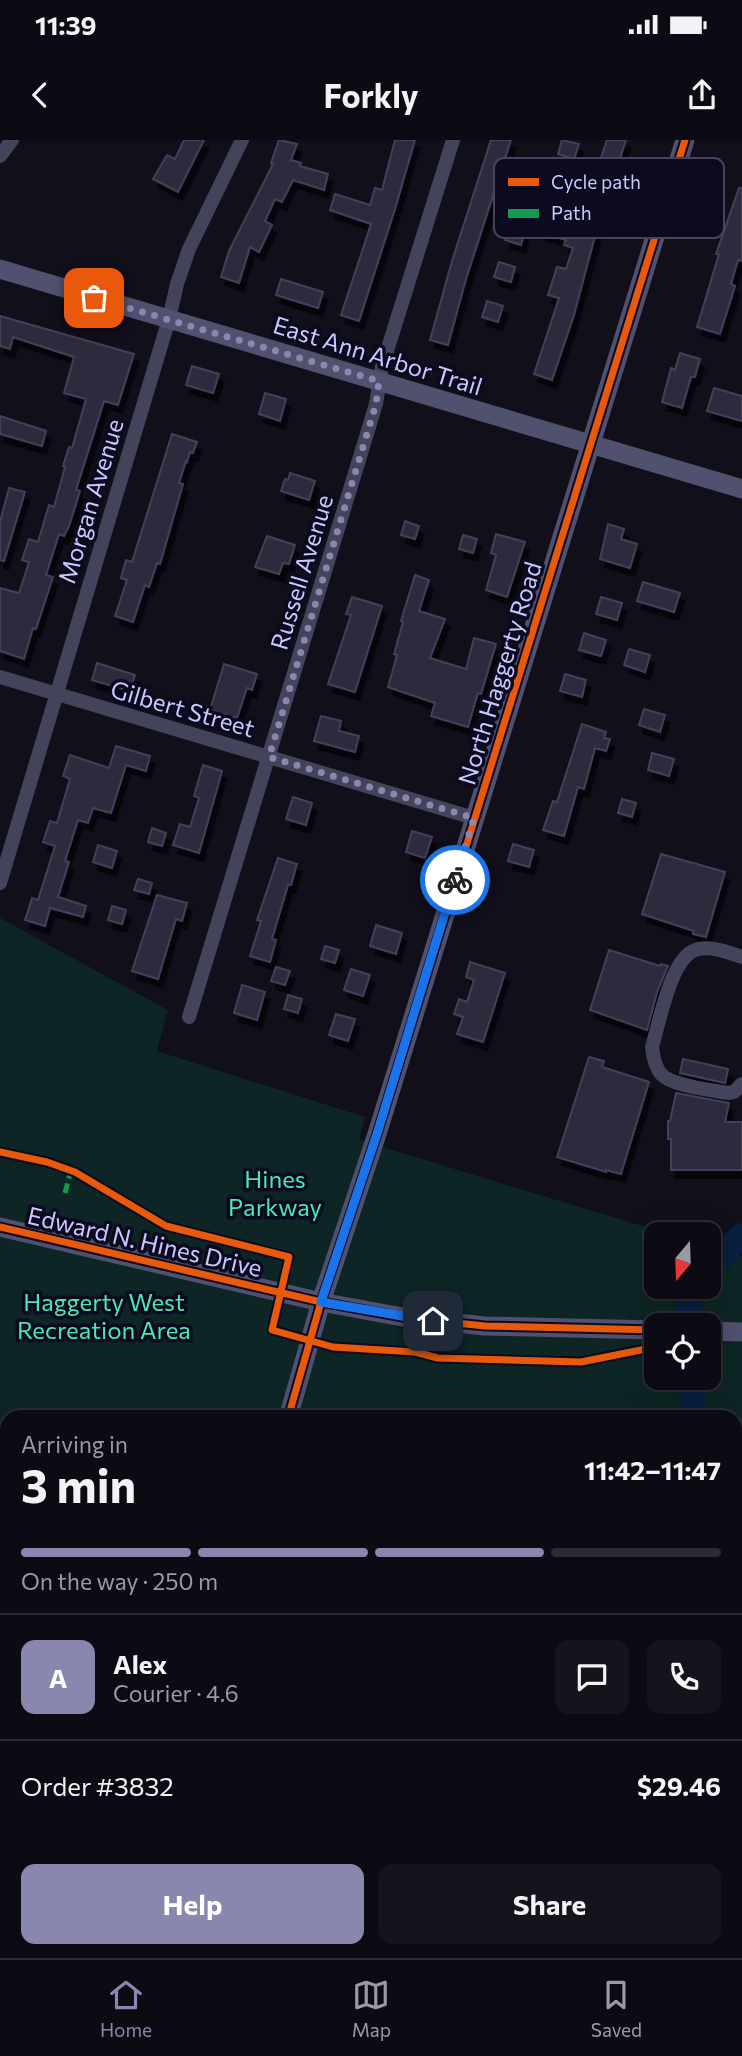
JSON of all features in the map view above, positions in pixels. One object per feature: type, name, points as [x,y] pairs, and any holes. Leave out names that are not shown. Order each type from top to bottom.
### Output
[{"type":"street","points":[[0,156],[12,140]]},
{"type":"street","name":"Morgan Avenue","points":[[0,883],[169,319],[177,284],[189,249],[242,140]]},
{"type":"street","name":"Russell Avenue","points":[[189,1017],[376,404],[379,381],[453,140]]},
{"type":"street","name":"North Haggerty Road","points":[[679,158],[685,140]]},
{"type":"street","name":"North Haggerty Road","points":[[290,1410],[321,1302],[377,1134],[655,238]]},
{"type":"street","name":"East Ann Arbor Trail","points":[[0,269],[742,489]]},
{"type":"street","name":"Gilbert Street","points":[[0,677],[474,818]]},
{"type":"street","points":[[742,957],[707,948],[694,950],[683,959],[675,972],[652,1047],[654,1060],[662,1075],[671,1081],[728,1093],[734,1092],[742,1084]]},
{"type":"street","name":"Edward N. Hines Drive","points":[[0,1227],[321,1302],[408,1318],[485,1326],[644,1330]]},
{"type":"green space","points":[[0,918],[168,1010],[157,1051],[365,1117],[359,1140],[644,1226],[644,1299],[721,1299],[721,1250],[742,1256],[742,1410],[0,1410]]},
{"type":"building","points":[[184,140],[204,140],[178,192],[153,179],[167,155],[175,159]]},
{"type":"building","points":[[279,140],[297,144],[291,160],[301,163],[300,166],[328,174],[324,190],[293,180],[282,202],[275,199],[265,221],[272,225],[259,252],[250,247],[239,283],[221,277],[229,251],[273,164],[271,163]]},
{"type":"building","points":[[395,140],[415,140],[359,321],[341,315],[371,224],[330,210],[335,194],[370,205],[375,188],[382,190]]},
{"type":"building","points":[[491,140],[511,140],[505,158],[494,158],[494,193],[448,345],[430,340]]},
{"type":"building","points":[[562,140],[579,144],[574,158],[558,154]]},
{"type":"building","points":[[607,140],[626,140],[620,158],[601,158]]},
{"type":"building","points":[[739,188],[742,188],[742,261],[738,260],[731,284],[735,286],[720,334],[697,327]]},
{"type":"building","points":[[506,238],[523,238],[521,245]]},
{"type":"building","points":[[560,238],[594,238],[574,315],[552,380],[534,374],[559,298],[548,295],[557,267],[566,269],[573,248],[564,245],[566,240]]},
{"type":"building","points":[[499,262],[515,267],[511,282],[494,277]]},
{"type":"building","points":[[281,279],[323,292],[318,308],[276,295]]},
{"type":"building","points":[[487,301],[503,306],[498,322],[482,317]]},
{"type":"building","points":[[0,316],[134,354],[118,405],[104,401],[76,490],[80,491],[69,526],[64,536],[59,534],[46,575],[53,577],[24,659],[0,651],[0,588],[19,593],[29,562],[22,560],[29,539],[38,542],[49,505],[54,507],[65,467],[63,466],[69,447],[72,448],[86,399],[64,393],[74,357],[13,337],[10,349],[0,346]]},
{"type":"building","points":[[680,353],[700,359],[695,377],[691,377],[682,408],[662,402],[671,368],[675,370]]},
{"type":"building","points":[[192,366],[219,374],[213,393],[186,385]]},
{"type":"building","points":[[714,388],[742,396],[742,421],[707,411]]},
{"type":"building","points":[[265,393],[286,399],[280,421],[259,414]]},
{"type":"building","points":[[0,416],[46,431],[42,446],[0,434]]},
{"type":"building","points":[[172,434],[197,442],[186,461],[179,483],[183,484],[160,564],[157,563],[149,587],[145,585],[133,622],[115,616],[127,580],[121,578],[126,560],[132,562]]},
{"type":"building","points":[[290,473],[315,481],[309,500],[281,491]]},
{"type":"building","points":[[9,488],[25,492],[4,561],[0,560],[0,522]]},
{"type":"building","points":[[405,521],[419,526],[415,539],[401,535]]},
{"type":"building","points":[[608,524],[624,529],[621,539],[637,544],[630,568],[600,559]]},
{"type":"building","points":[[496,534],[525,542],[507,597],[486,590],[496,555],[491,553]]},
{"type":"building","points":[[463,535],[477,539],[473,553],[459,549]]},
{"type":"building","points":[[267,536],[295,545],[289,564],[283,563],[279,574],[255,567]]},
{"type":"building","points":[[415,575],[429,580],[419,611],[445,619],[430,658],[466,669],[474,638],[496,644],[468,727],[431,716],[435,703],[388,687],[397,655],[394,654],[403,622],[401,621]]},
{"type":"building","points":[[643,582],[680,593],[674,612],[637,601]]},
{"type":"building","points":[[352,597],[382,606],[355,692],[328,684],[351,615],[346,614]]},
{"type":"building","points":[[601,597],[622,603],[617,620],[596,614]]},
{"type":"building","points":[[584,633],[606,640],[601,656],[579,650]]},
{"type":"building","points":[[629,649],[650,655],[645,672],[624,665]]},
{"type":"building","points":[[97,663],[135,675],[130,691],[92,680]]},
{"type":"building","points":[[224,664],[257,674],[252,690],[247,688],[237,718],[210,710]]},
{"type":"building","points":[[565,674],[586,680],[582,697],[560,691]]},
{"type":"building","points":[[644,709],[665,715],[660,732],[639,725]]},
{"type":"building","points":[[321,716],[341,721],[339,731],[359,736],[355,752],[314,741]]},
{"type":"building","points":[[582,724],[606,732],[604,738],[610,739],[606,751],[595,748],[584,789],[578,787],[564,836],[543,830],[553,801],[557,802]]},
{"type":"building","points":[[116,746],[150,756],[146,771],[126,765],[111,813],[93,808],[88,823],[78,820],[65,861],[69,862],[58,897],[86,906],[83,917],[50,908],[45,926],[25,920],[32,898],[38,900],[55,846],[43,842],[50,821],[57,823],[70,779],[63,776],[70,755],[109,768]]},
{"type":"building","points":[[652,753],[674,759],[669,776],[648,770]]},
{"type":"building","points":[[203,765],[222,771],[199,853],[173,845],[180,824],[190,827],[199,798],[194,796]]},
{"type":"building","points":[[293,797],[312,803],[306,825],[286,819]]},
{"type":"building","points":[[622,799],[636,803],[632,817],[618,813]]},
{"type":"building","points":[[152,828],[166,833],[162,846],[148,842]]},
{"type":"building","points":[[412,831],[432,837],[425,858],[406,852]]},
{"type":"building","points":[[513,844],[534,850],[529,867],[508,861]]},
{"type":"building","points":[[98,845],[117,851],[112,868],[93,862]]},
{"type":"building","points":[[661,854],[725,872],[706,937],[642,914]]},
{"type":"building","points":[[278,858],[297,864],[272,939],[276,940],[270,962],[250,956],[261,921],[257,920]]},
{"type":"building","points":[[138,879],[152,883],[149,894],[134,890]]},
{"type":"building","points":[[157,895],[187,903],[182,921],[176,919],[158,979],[132,971]]},
{"type":"building","points":[[112,906],[126,910],[122,924],[108,920]]},
{"type":"building","points":[[376,925],[402,933],[396,954],[370,946]]},
{"type":"building","points":[[325,946],[339,950],[335,963],[321,959]]},
{"type":"building","points":[[609,950],[668,966],[657,992],[647,1030],[590,1010]]},
{"type":"building","points":[[470,962],[505,973],[483,1042],[457,1034],[463,1017],[454,1014],[459,999],[467,1002],[474,980],[466,977]]},
{"type":"building","points":[[276,967],[290,971],[285,985],[271,981]]},
{"type":"building","points":[[351,969],[370,975],[363,996],[344,990]]},
{"type":"building","points":[[242,985],[265,992],[257,1020],[234,1013]]},
{"type":"building","points":[[288,995],[302,999],[298,1013],[284,1009]]},
{"type":"building","points":[[336,1014],[355,1019],[348,1041],[329,1035]]},
{"type":"building","points":[[589,1057],[604,1061],[602,1067],[649,1082],[621,1174],[557,1157]]},
{"type":"building","points":[[683,1059],[728,1069],[725,1083],[680,1073]]},
{"type":"building","points":[[676,1093],[729,1103],[725,1122],[742,1122],[742,1170],[671,1170],[668,1121]]},
{"type":"waterway","points":[[721,1256],[742,1236]]},
{"type":"waterway","points":[[688,1313],[690,1299]]},
{"type":"waterway","points":[[692,1410],[693,1390]]},
{"type":"marked path","points":[[65,1193],[71,1170]]},
{"type":"cycle path","points":[[679,158],[685,140]]},
{"type":"cycle path","points":[[290,1410],[321,1302],[377,1134],[655,238]]},
{"type":"cycle path","points":[[0,1152],[47,1162],[75,1172],[166,1226],[289,1257],[272,1330],[333,1347],[415,1352],[438,1358],[581,1362],[644,1349]]},
{"type":"cycle path","points":[[0,1227],[321,1302],[408,1318],[485,1326],[644,1330]]},
{"type":"way so far","points":[[94,298],[379,381],[376,404],[269,757],[474,818],[455,880]]},
{"type":"route","points":[[433,1321],[321,1302],[377,1134],[455,880]]},
{"type":"park label","name":"Hines Parkway","points":[[275,1192]]},
{"type":"park label","name":"Haggerty West Recreation Area","points":[[104,1315]]}]
